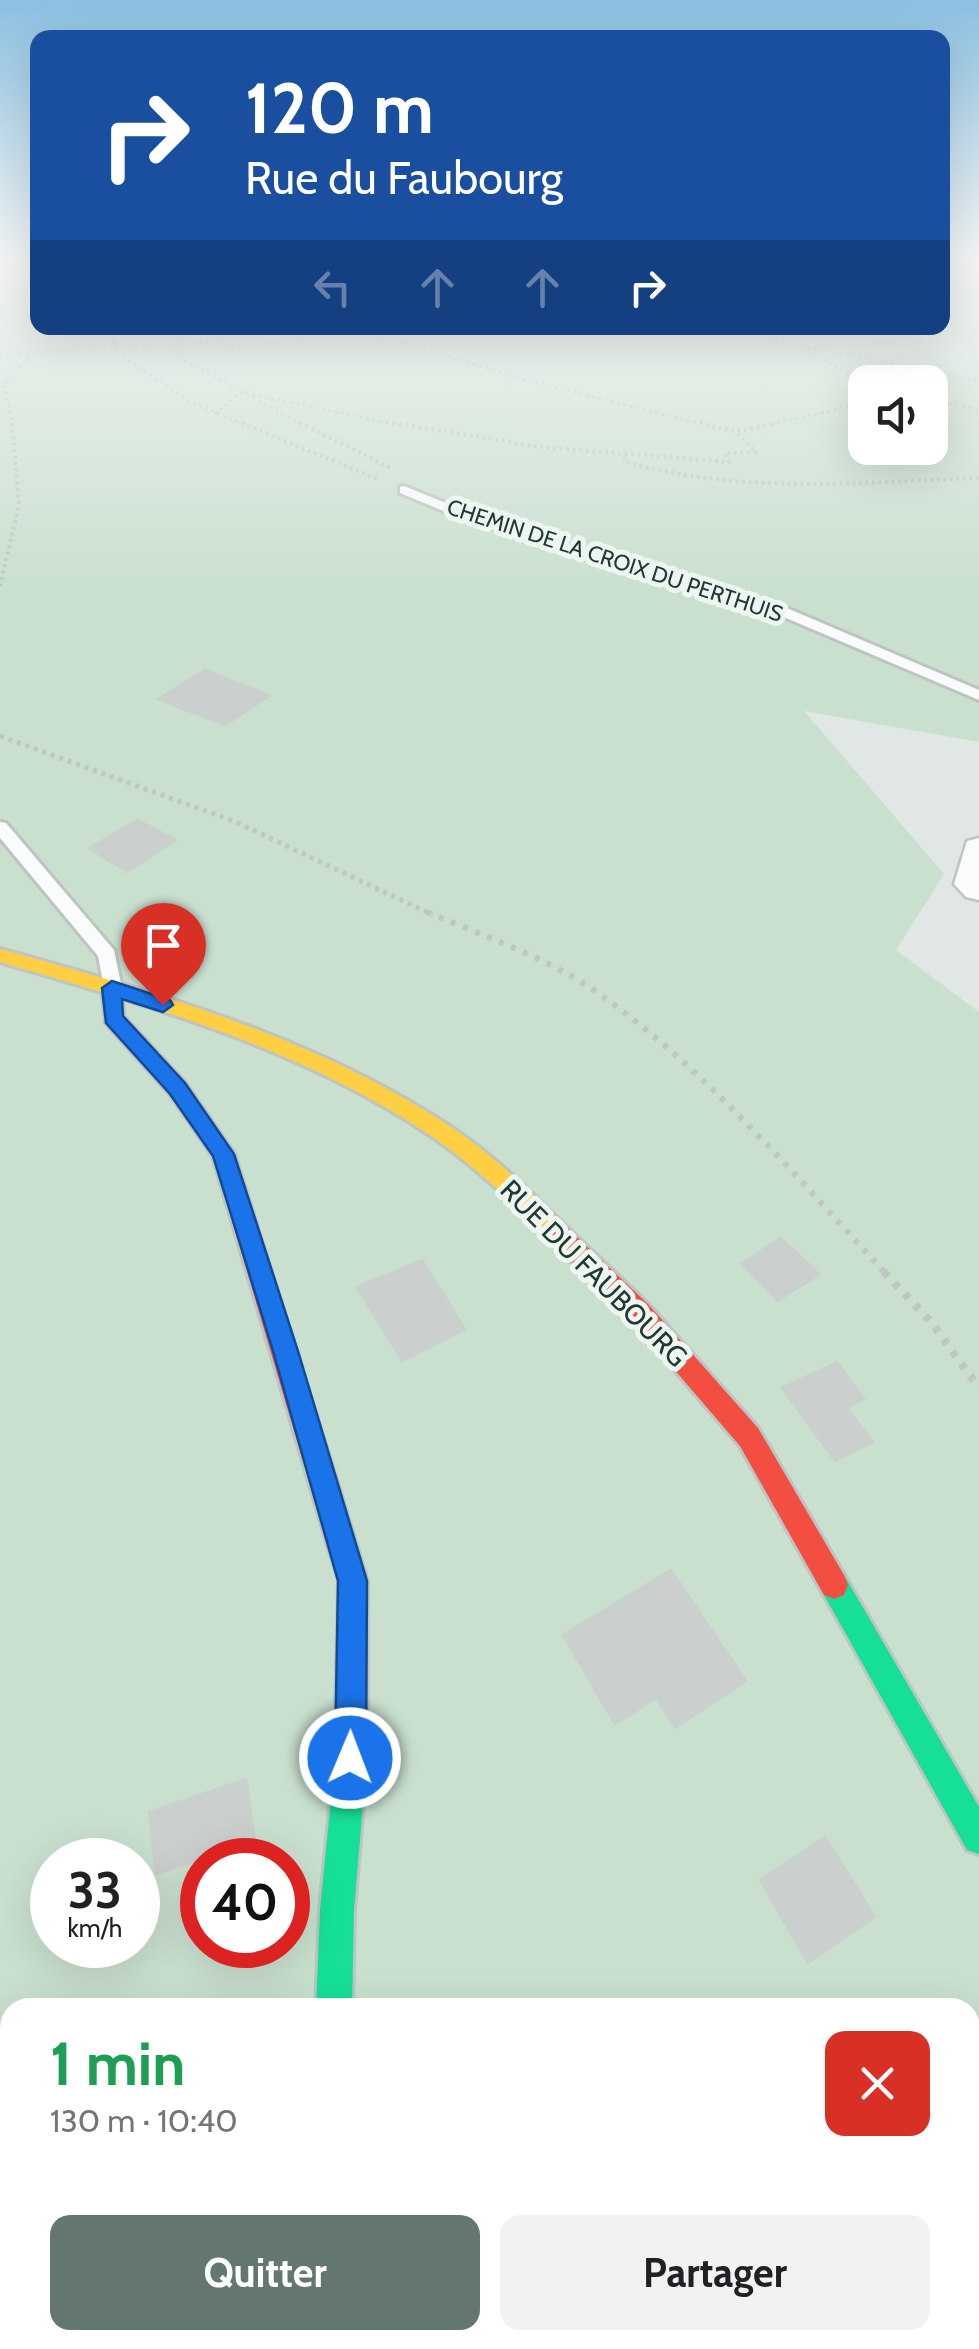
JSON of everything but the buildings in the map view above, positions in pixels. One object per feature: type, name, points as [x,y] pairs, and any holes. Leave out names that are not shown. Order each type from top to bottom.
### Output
[{"type":"main road","name":"RUE DU FAUBOURG","points":[[0,955],[112,988],[302,1054],[396,1103],[490,1168],[639,1311],[749,1437],[979,1838]]},
{"type":"main road","points":[[112,988],[113,1018],[178,1089],[223,1154],[353,1581],[350,1758],[337,1910],[334,1998]]},
{"type":"street","points":[[979,849],[972,884],[979,889]]},
{"type":"lane","name":"CHEMIN DE LA CROIX DU PERTHUIS","points":[[404,490],[474,519],[626,567],[770,606],[979,695]]},
{"type":"lane","points":[[0,827],[108,955],[112,988]]},
{"type":"path","points":[[0,586],[19,505],[15,437],[4,384],[16,371]]},
{"type":"path","points":[[144,371],[215,414],[404,490]]},
{"type":"path","points":[[494,371],[736,432],[848,406]]},
{"type":"path","points":[[926,371],[979,381]]},
{"type":"path","points":[[215,414],[240,392],[300,398],[428,430],[624,457],[729,462],[725,453],[756,452],[736,432]]},
{"type":"path","points":[[948,404],[979,409]]},
{"type":"path","points":[[624,457],[626,462],[688,478],[750,485],[979,478]]},
{"type":"path","points":[[0,736],[127,786],[236,822],[399,901],[527,954],[604,997],[734,1111],[931,1322],[979,1388]]},
{"type":"green space","points":[[0,371],[848,371],[848,465],[948,465],[948,371],[979,371],[979,742],[804,711],[944,874],[896,950],[979,1012],[979,1998],[0,1998]]},
{"type":"traffic: fast","points":[[326,1492],[353,1581],[351,1758],[337,1910],[334,1998]]},
{"type":"traffic: fast","points":[[834,1585],[979,1838]]},
{"type":"traffic: slow","points":[[0,955],[193,1014],[319,1063],[437,1129],[500,1176],[556,1232]]},
{"type":"traffic: jam","points":[[112,988],[113,1018],[178,1089],[223,1154],[326,1492]]},
{"type":"traffic: jam","points":[[556,1232],[639,1311],[749,1437],[834,1585]]},
{"type":"route","points":[[163,1005],[112,988],[113,1018],[178,1089],[223,1154],[285,1351],[353,1581],[350,1758]]}]
